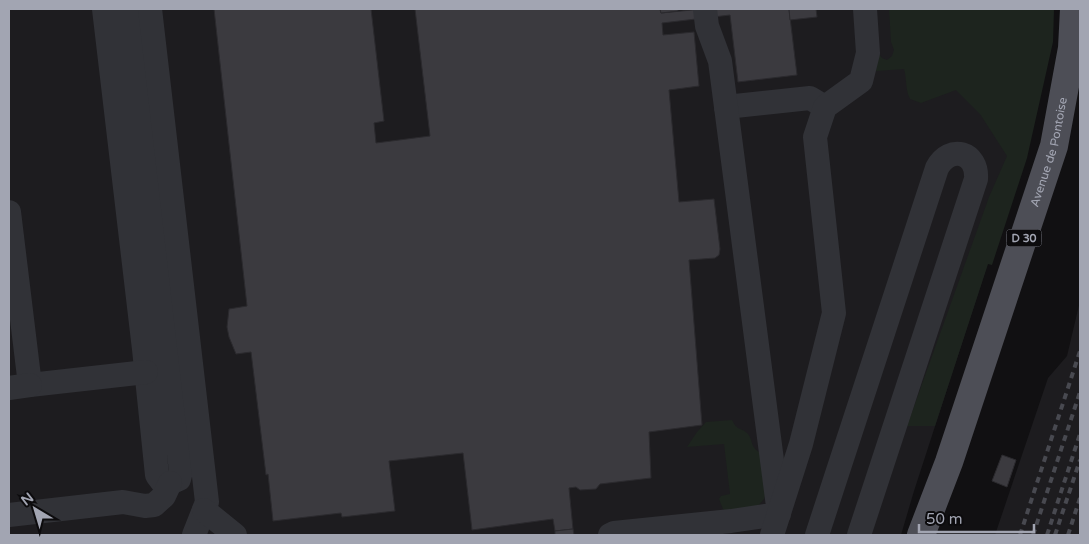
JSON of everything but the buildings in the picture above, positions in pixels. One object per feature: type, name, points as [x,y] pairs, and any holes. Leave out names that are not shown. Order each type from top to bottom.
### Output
[{"type":"main road","name":"Avenue de Pontoise","points":[[921,535],[949,462],[1054,146],[1072,48],[1074,9]]},
{"type":"main road","name":"Avenue de Pontoise","points":[[932,535],[949,462]]},
{"type":"lane","points":[[104,9],[157,476],[163,482],[170,483],[179,479],[181,471],[127,9]]},
{"type":"lane","points":[[150,9],[207,502],[194,535]]},
{"type":"lane","points":[[705,9],[707,26],[720,61],[776,525]]},
{"type":"lane","points":[[776,525],[801,444],[834,313],[814,137],[825,107],[861,81],[868,53],[865,9]]},
{"type":"lane","points":[[726,107],[810,98],[825,107]]},
{"type":"lane","points":[[817,535],[937,168],[947,156],[962,154],[974,164],[977,172],[976,179],[859,535]]},
{"type":"lane","points":[[9,212],[20,387],[146,372]]},
{"type":"lane","points":[[9,515],[123,502],[146,506],[154,505],[164,496],[170,483]]},
{"type":"lane","points":[[204,510],[235,535]]},
{"type":"lane","points":[[610,535],[731,520],[776,525]]},
{"type":"shaded area","points":[[9,9],[1044,9],[988,263],[901,535],[9,535]]},
{"type":"shaded area","points":[[889,9],[1054,9],[1053,42],[1027,158],[992,265],[988,264],[935,426],[907,426],[989,197],[1007,156],[980,114],[956,90],[921,103],[910,99],[907,92],[904,69],[876,71],[873,67],[877,52],[882,58],[887,60],[892,56],[894,50],[891,42]]},
{"type":"shaded area","points":[[1080,301],[1080,535],[995,535],[1048,378],[1067,356]]},
{"type":"shaded area","points":[[732,420],[738,428],[747,433],[753,446],[761,453],[766,494],[757,507],[723,509],[719,499],[721,496],[730,494],[724,444],[687,447],[706,422]]},
{"type":"railway","points":[[1020,535],[1080,351]]},
{"type":"railway","points":[[1033,535],[1080,392]]},
{"type":"railway","points":[[1047,535],[1080,434]]},
{"type":"railway","points":[[1055,535],[1080,460]]},
{"type":"railway","points":[[1068,535],[1080,498]]}]
